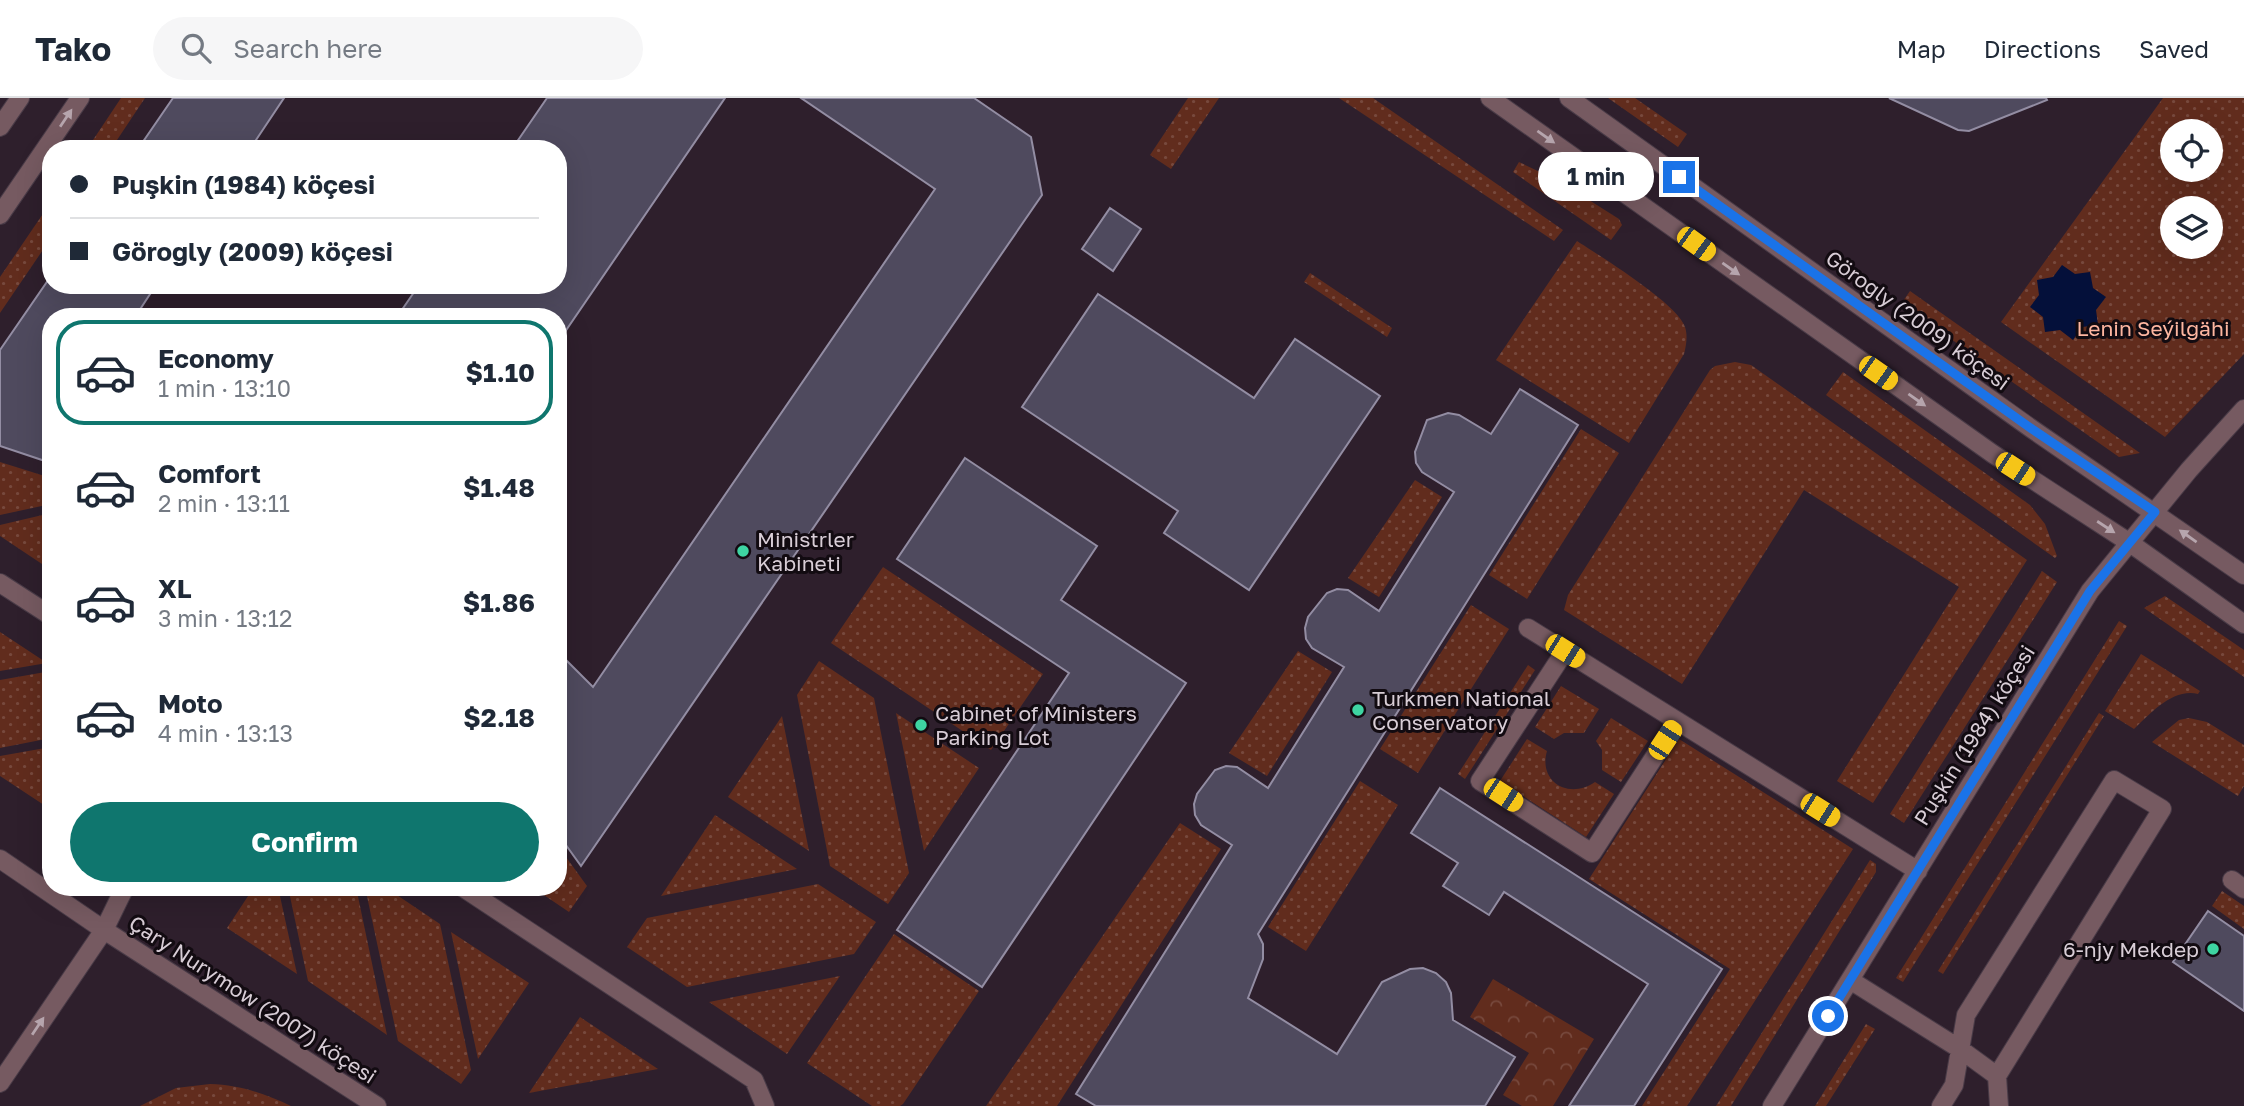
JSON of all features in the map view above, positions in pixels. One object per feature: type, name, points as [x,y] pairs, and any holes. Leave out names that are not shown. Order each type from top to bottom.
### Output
[{"type":"street","points":[[0,127],[19,98]]},
{"type":"street","points":[[51,140],[80,98]]},
{"type":"street","points":[[1490,98],[1993,454],[2130,542],[2244,624]]},
{"type":"street","name":"Görogly (2009) köçesi","points":[[1569,98],[2032,429],[2244,575]]},
{"type":"street","points":[[0,215],[42,154]]},
{"type":"street","name":"Puşkin (1984) köçesi","points":[[1772,1106],[2090,591],[2244,409]]},
{"type":"street","points":[[0,583],[42,610]]},
{"type":"street","points":[[1528,628],[1917,871]]},
{"type":"street","points":[[1565,651],[1480,781],[1592,853],[1677,722]]},
{"type":"street","points":[[1941,1106],[1954,1085],[1966,1015],[2114,780],[2162,810],[1997,1076],[1999,1106]]},
{"type":"street","name":"Çary Nurymow (2007) köçesi","points":[[0,859],[42,888]]},
{"type":"street","name":"Çary Nurymow (2007) köçesi","points":[[54,896],[377,1106]]},
{"type":"street","points":[[0,1083],[104,930],[121,896]]},
{"type":"street","points":[[476,896],[754,1080],[765,1106]]},
{"type":"street","points":[[1850,980],[1961,1049],[1997,1076]]},
{"type":"green space","points":[[121,98],[145,98],[117,140],[93,140]]},
{"type":"green space","points":[[1188,98],[1219,98],[1171,169],[1150,155]]},
{"type":"green space","points":[[1339,98],[1373,98],[1563,230],[1554,241]]},
{"type":"green space","points":[[1608,98],[1635,98],[1687,134],[1678,147]]},
{"type":"green space","name":"Lenin Seýilgähi","points":[[2163,98],[2244,98],[2244,354],[2165,437],[2001,322]]},
{"type":"green space","points":[[1519,162],[1559,181],[1619,219],[1622,225],[1611,240],[1513,172]]},
{"type":"green space","points":[[42,215],[42,251],[0,313],[0,277]]},
{"type":"green space","points":[[1577,241],[1654,294],[1679,317],[1686,330],[1684,354],[1629,443],[1496,360]]},
{"type":"green space","points":[[1310,273],[1392,328],[1387,337],[1304,282]]},
{"type":"green space","points":[[1910,291],[2140,453],[2119,457],[1901,304]]},
{"type":"green space","points":[[1735,362],[1751,365],[2027,560],[1873,803],[1837,781],[1959,587],[1804,490],[1682,684],[1564,610],[1568,595],[1710,370],[1715,366]]},
{"type":"green space","points":[[1843,372],[2030,505],[2045,524],[2057,556],[2055,558],[1826,395]]},
{"type":"green space","points":[[1581,429],[1619,453],[1527,599],[1489,575]]},
{"type":"green space","points":[[0,462],[42,475],[42,506],[0,515]]},
{"type":"green space","points":[[1415,480],[1442,497],[1379,597],[1348,578]]},
{"type":"green space","points":[[42,515],[42,564],[0,536],[0,525]]},
{"type":"green space","points":[[883,567],[1043,674],[991,750],[831,643]]},
{"type":"green space","points":[[2042,571],[2057,582],[1904,823],[1890,814]]},
{"type":"green space","points":[[2165,596],[2244,650],[2244,677],[2144,608]]},
{"type":"green space","points":[[1471,605],[1509,629],[1418,773],[1380,749]]},
{"type":"green space","points":[[2119,621],[2127,626],[1903,982],[1896,978]]},
{"type":"green space","points":[[0,632],[42,660],[42,664],[0,671]]},
{"type":"green space","points":[[1298,651],[1332,672],[1267,776],[1229,753]]},
{"type":"green space","points":[[2141,654],[2200,691],[2198,694],[2189,693],[2171,698],[2134,729],[2105,711]]},
{"type":"green space","points":[[819,661],[874,698],[909,873],[888,904],[830,866],[797,695]]},
{"type":"green space","points":[[1528,665],[1535,670],[1465,779],[1458,774]]},
{"type":"green space","points":[[42,673],[42,740],[0,748],[0,680]]},
{"type":"green space","points":[[1561,686],[1599,709],[1584,733],[1564,733],[1554,739],[1535,727]]},
{"type":"green space","points":[[896,713],[979,768],[924,851]]},
{"type":"green space","points":[[2099,713],[2104,716],[1943,974],[1938,971]]},
{"type":"green space","points":[[782,716],[809,851],[728,797]]},
{"type":"green space","points":[[1611,718],[1648,741],[1621,782],[1602,770],[1602,750],[1596,741]]},
{"type":"green space","points":[[2189,718],[2207,722],[2244,745],[2244,786],[2238,796],[2152,742],[2179,720]]},
{"type":"green space","points":[[1527,739],[1547,751],[1547,771],[1558,785],[1575,789],[1595,782],[1614,794],[1586,837],[1500,781]]},
{"type":"green space","points":[[1679,739],[1853,849],[1687,1106],[1642,1106],[1730,969],[1589,879]]},
{"type":"green space","points":[[42,749],[42,804],[0,776],[0,756]]},
{"type":"green space","points":[[1360,781],[1398,805],[1306,951],[1268,927]]},
{"type":"green space","points":[[715,815],[797,869],[661,896]]},
{"type":"green space","points":[[1180,823],[1221,849],[1057,1106],[986,1106]]},
{"type":"green space","points":[[567,858],[587,886],[569,912],[545,896],[567,896]]},
{"type":"green space","points":[[1870,860],[1876,864],[1876,872],[1731,1106],[1716,1106]]},
{"type":"green space","points":[[818,884],[876,922],[854,954],[687,987],[627,947],[647,918]]},
{"type":"green space","points":[[2222,891],[2244,906],[2244,929],[2212,906]]},
{"type":"green space","points":[[248,896],[280,896],[297,974],[227,928]]},
{"type":"green space","points":[[290,896],[358,896],[387,1035],[308,981]]},
{"type":"green space","points":[[367,896],[398,896],[440,924],[471,1070],[461,1084],[398,1041]]},
{"type":"green space","points":[[451,932],[529,983],[478,1059]]},
{"type":"green space","points":[[894,934],[979,991],[903,1104],[872,1106],[807,1063]]},
{"type":"green space","points":[[840,976],[787,1054],[709,1002]]},
{"type":"green space","points":[[1493,979],[1594,1039],[1553,1106],[1522,1106],[1503,1095],[1529,1053],[1470,1017]]},
{"type":"green space","points":[[580,1017],[658,1069],[529,1093]]},
{"type":"green space","points":[[1866,1024],[1875,1029],[1826,1106],[1815,1106]]},
{"type":"green space","points":[[210,1084],[251,1090],[291,1106],[140,1106],[176,1088]]},
{"type":"water","points":[[2062,265],[2075,274],[2090,272],[2093,288],[2106,297],[2096,310],[2098,325],[2082,327],[2073,340],[2060,330],[2045,332],[2043,317],[2030,307],[2039,295],[2037,280],[2053,277]]},
{"type":"building","points":[[173,98],[284,98],[256,140],[144,140]]},
{"type":"building","points":[[547,98],[725,98],[567,329],[567,308],[403,308],[413,294],[567,294],[567,140],[518,140]]},
{"type":"building","name":"Ministrler Kabineti","points":[[801,98],[974,98],[1031,137],[1042,195],[581,866],[567,847],[567,661],[593,687],[935,189]]},
{"type":"building","points":[[1889,98],[2047,100],[1969,131],[1958,130]]},
{"type":"building","points":[[1110,208],[1141,229],[1113,271],[1082,249]]},
{"type":"building","points":[[42,289],[42,294],[150,294],[141,308],[42,308],[42,460],[0,446],[0,350]]},
{"type":"building","points":[[1098,294],[1254,398],[1295,339],[1380,396],[1249,590],[1164,533],[1178,511],[1022,407]]},
{"type":"building","name":"Turkmen National Conservatory","points":[[1520,389],[1578,425],[1258,934],[1263,944],[1263,959],[1248,998],[1337,1054],[1382,982],[1410,969],[1423,968],[1436,973],[1446,982],[1451,993],[1453,1020],[1515,1057],[1485,1106],[1096,1106],[1076,1094],[1232,845],[1201,825],[1195,815],[1197,794],[1215,770],[1226,766],[1237,767],[1268,788],[1344,667],[1312,648],[1306,639],[1308,617],[1327,593],[1337,589],[1348,590],[1379,611],[1454,492],[1422,472],[1416,463],[1415,452],[1427,420],[1448,413],[1459,415],[1491,434]]},
{"type":"building","points":[[965,458],[1097,546],[1061,600],[1186,683],[982,987],[897,930],[1069,673],[897,559]]},
{"type":"building","points":[[1440,788],[1722,969],[1634,1106],[1569,1106],[1648,984],[1504,892],[1489,915],[1443,886],[1458,863],[1411,833]]},
{"type":"building","name":"6-njy Mekdep","points":[[2208,911],[2244,936],[2244,1011],[2173,962]]},
{"type":"place","name":"Ministrler Kabineti","points":[[743,551]]},
{"type":"place","name":"Turkmen National Conservatory","points":[[1358,710]]},
{"type":"place","name":"Cabinet of Ministers Parking Lot","points":[[921,725]]},
{"type":"place","name":"6-njy Mekdep","points":[[2213,949]]},
{"type":"route","points":[[1679,177],[2032,429],[2155,512],[2090,591],[1828,1016]]}]
